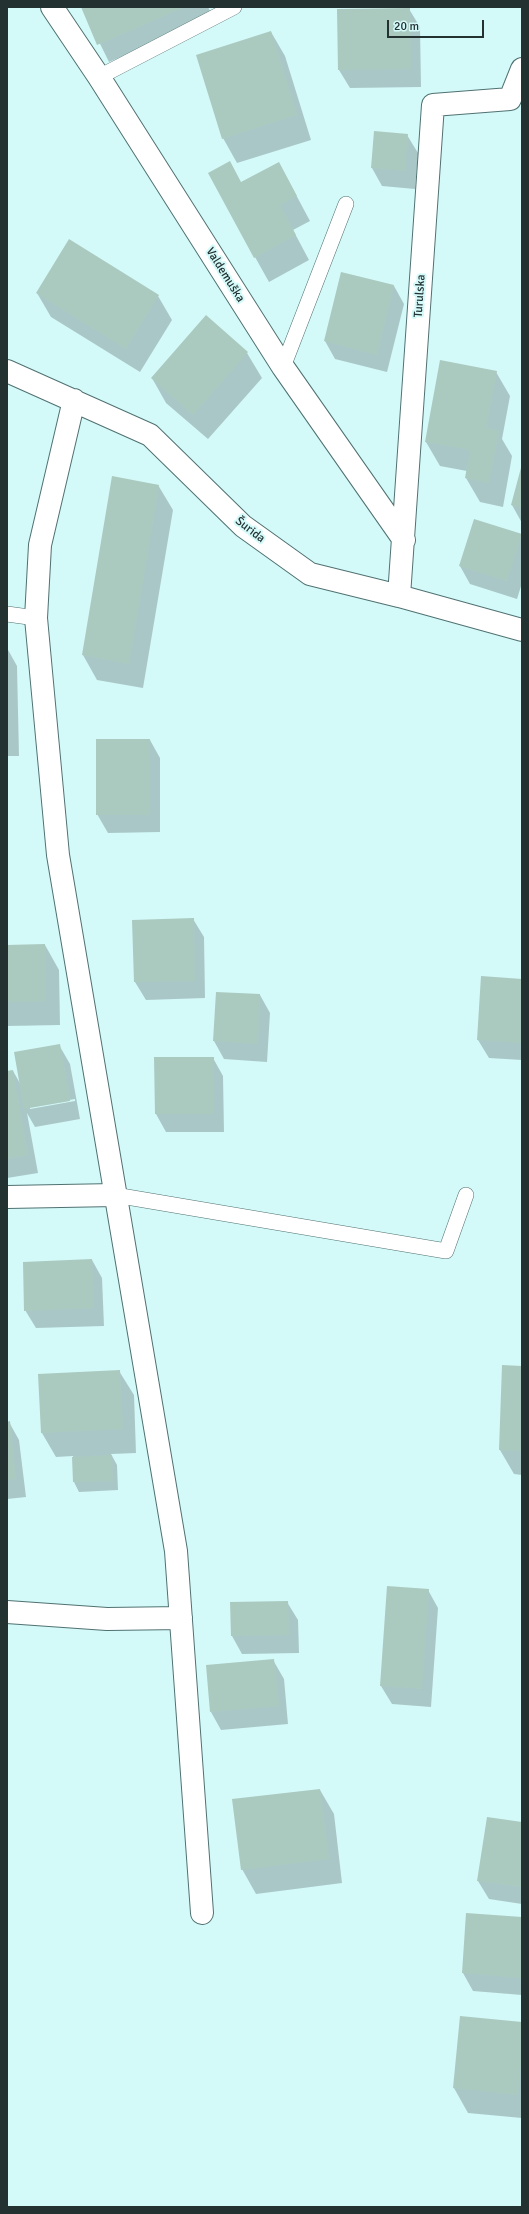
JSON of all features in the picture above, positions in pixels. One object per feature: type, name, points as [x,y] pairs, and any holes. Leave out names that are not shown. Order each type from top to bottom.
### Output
[{"type":"street","name":"Valdemuška","points":[[52,7],[99,77],[283,367],[404,540]]},
{"type":"street","name":"Turulska","points":[[399,596],[433,105],[510,100],[522,70]]},
{"type":"street","name":"Šurida","points":[[7,371],[150,435],[243,526],[310,574],[521,628]]},
{"type":"street","points":[[74,400],[40,545],[36,618],[58,855],[176,1551],[202,1914]]},
{"type":"street","points":[[7,1197],[116,1195]]},
{"type":"street","points":[[7,1612],[107,1619],[181,1618]]},
{"type":"lane","points":[[99,77],[234,7]]},
{"type":"lane","points":[[283,367],[346,204]]},
{"type":"lane","points":[[7,614],[36,618]]},
{"type":"lane","points":[[116,1195],[446,1251],[466,1195]]},
{"type":"building","points":[[81,7],[184,7],[97,45]]},
{"type":"building","points":[[410,8],[411,69],[338,70],[337,9]]},
{"type":"building","points":[[271,31],[297,115],[222,139],[196,55]]},
{"type":"building","points":[[374,131],[408,134],[405,171],[371,168]]},
{"type":"building","points":[[230,161],[241,182],[279,162],[297,196],[280,205],[296,235],[254,258],[208,173]]},
{"type":"building","points":[[69,239],[159,295],[126,349],[36,293]]},
{"type":"building","points":[[341,272],[394,285],[377,355],[324,341]]},
{"type":"building","points":[[206,315],[248,352],[193,415],[151,378]]},
{"type":"building","points":[[440,360],[497,371],[486,428],[499,431],[489,483],[465,478],[470,450],[425,442]]},
{"type":"building","points":[[522,464],[522,508],[511,505]]},
{"type":"building","points":[[112,476],[159,485],[129,664],[82,655]]},
{"type":"building","points":[[474,519],[522,534],[507,581],[459,566]]},
{"type":"building","points":[[96,739],[150,739],[150,815],[96,815]]},
{"type":"building","points":[[194,918],[195,981],[134,982],[132,920]]},
{"type":"building","points":[[45,944],[46,1001],[7,1002],[7,945]]},
{"type":"building","points":[[481,976],[522,979],[522,1043],[477,1040]]},
{"type":"building","points":[[216,992],[260,994],[258,1044],[213,1041]]},
{"type":"building","points":[[60,1044],[70,1101],[24,1109],[14,1052]]},
{"type":"building","points":[[154,1057],[214,1057],[214,1114],[155,1114]]},
{"type":"building","points":[[13,1070],[28,1155],[7,1159],[7,1071]]},
{"type":"building","points":[[92,1259],[94,1308],[24,1311],[23,1262]]},
{"type":"building","points":[[502,1365],[522,1366],[522,1451],[499,1450]]},
{"type":"building","points":[[120,1370],[123,1429],[41,1433],[38,1374]]},
{"type":"building","points":[[10,1421],[16,1479],[7,1480],[7,1422]]},
{"type":"building","points":[[112,1455],[113,1481],[73,1482],[72,1457]]},
{"type":"building","points":[[387,1586],[429,1589],[422,1689],[380,1686]]},
{"type":"building","points":[[288,1601],[289,1635],[231,1636],[230,1602]]},
{"type":"building","points":[[274,1659],[279,1706],[210,1712],[206,1665]]},
{"type":"building","points":[[320,1789],[329,1859],[241,1870],[232,1799]]},
{"type":"building","points":[[487,1817],[522,1822],[522,1887],[477,1881]]},
{"type":"building","points":[[466,1913],[522,1917],[522,1978],[462,1973]]},
{"type":"building","points":[[460,2016],[522,2022],[522,2051],[518,2095],[453,2088]]}]
